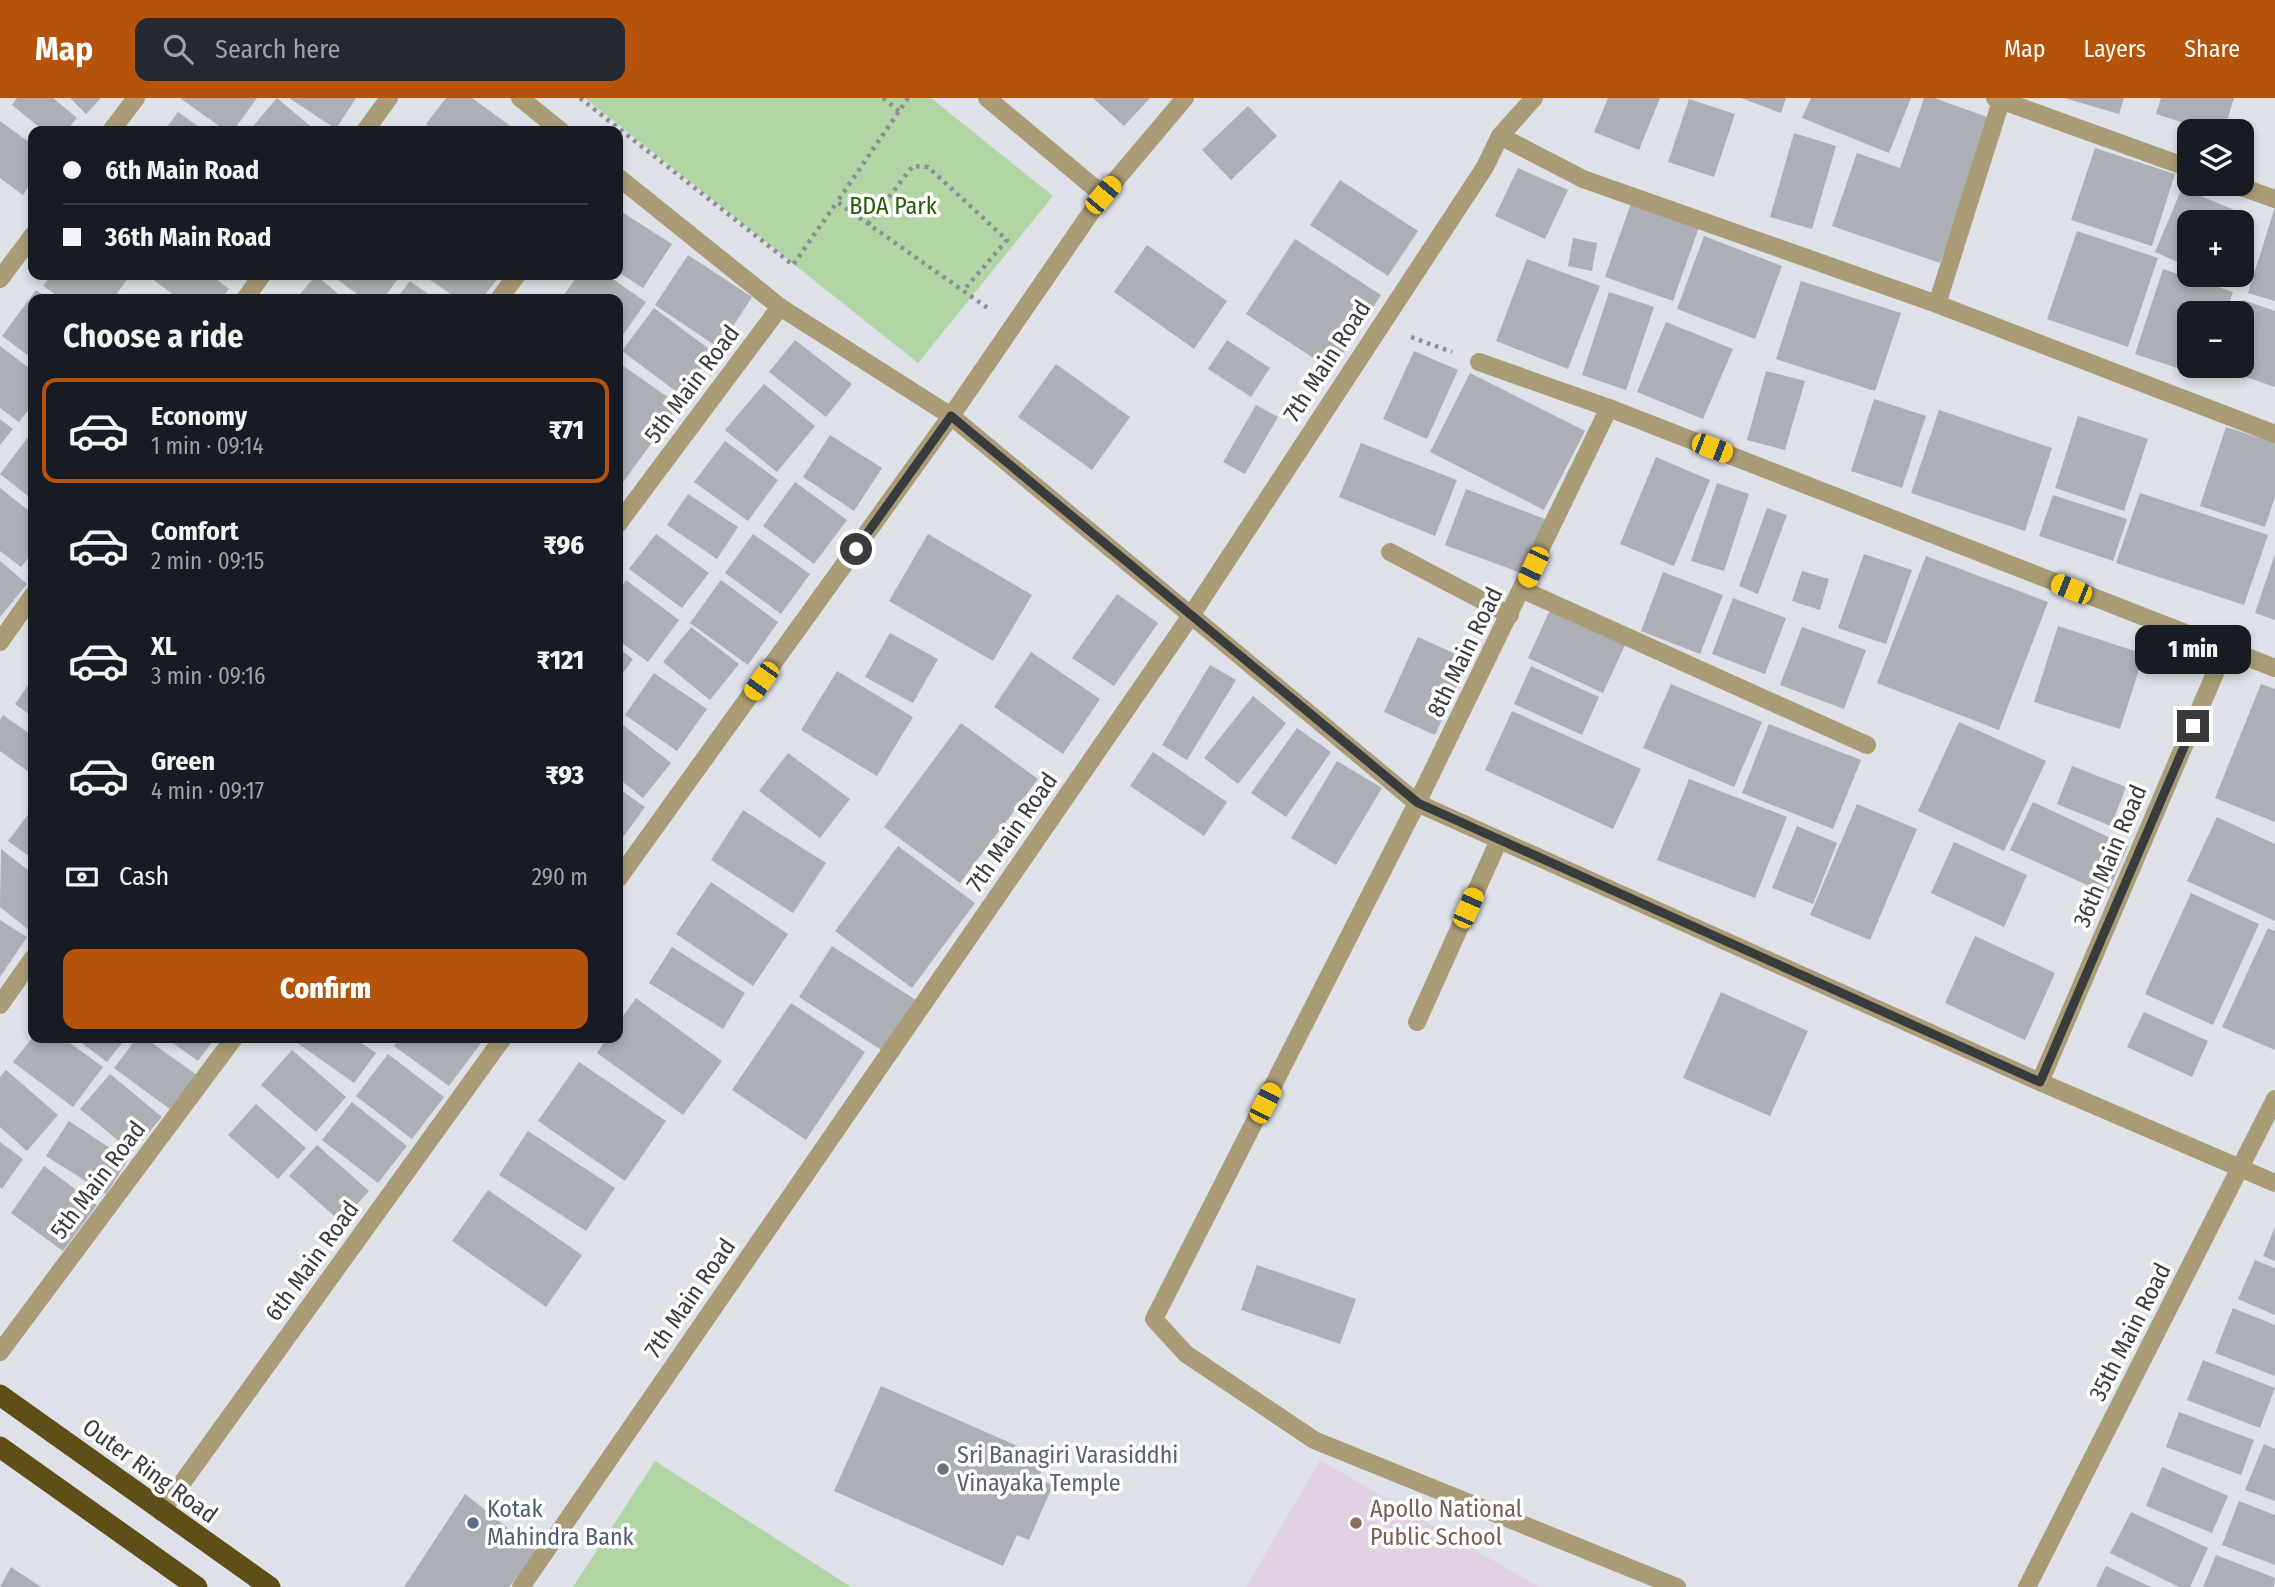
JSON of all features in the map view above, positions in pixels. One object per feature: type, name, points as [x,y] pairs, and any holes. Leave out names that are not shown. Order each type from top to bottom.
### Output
[{"type":"highway","name":"Outer Ring Road","points":[[0,1395],[270,1587]]},
{"type":"highway","points":[[0,1447],[197,1587]]},
{"type":"street","points":[[115,126],[136,98]]},
{"type":"street","points":[[369,126],[389,98]]},
{"type":"street","points":[[520,98],[555,126]]},
{"type":"street","points":[[987,98],[1103,195]]},
{"type":"street","points":[[623,872],[951,416],[1103,195],[1185,98]]},
{"type":"street","name":"7th Main Road","points":[[521,1587],[1190,617],[1485,167],[1500,136],[1534,98]]},
{"type":"street","points":[[1937,304],[2000,99],[2177,164]]},
{"type":"street","points":[[1500,136],[1583,179],[1937,304],[2275,434]]},
{"type":"street","points":[[623,181],[780,307],[951,416],[1190,617],[1418,803],[2040,1082],[2275,1183]]},
{"type":"street","points":[[2254,192],[2275,199]]},
{"type":"street","points":[[0,279],[28,242]]},
{"type":"street","name":"5th Main Road","points":[[623,517],[780,307]]},
{"type":"street","points":[[1479,362],[1609,408],[2275,668]]},
{"type":"street","name":"8th Main Road","points":[[1609,408],[1418,803],[1154,1319],[1186,1354],[1314,1440],[1677,1587]]},
{"type":"street","points":[[1390,552],[1510,615]]},
{"type":"street","points":[[1522,590],[1867,744]]},
{"type":"street","points":[[0,642],[28,603]]},
{"type":"street","name":"36th Main Road","points":[[2040,1082],[2225,650]]},
{"type":"street","points":[[1417,1022],[1499,840]]},
{"type":"street","points":[[0,1005],[28,965]]},
{"type":"street","name":"5th Main Road","points":[[0,1352],[230,1043]]},
{"type":"street","name":"6th Main Road","points":[[161,1512],[499,1043]]},
{"type":"street","name":"35th Main Road","points":[[2027,1587],[2275,1099]]},
{"type":"path","points":[[580,98],[616,126]]},
{"type":"path","points":[[883,98],[899,111]]},
{"type":"path","points":[[623,132],[793,265],[908,98]]},
{"type":"path","points":[[868,224],[913,166],[928,167],[1007,240],[963,291]]},
{"type":"path","points":[[837,202],[1013,326]]},
{"type":"path","points":[[1380,325],[1479,362]]},
{"type":"shaded area","name":"Apollo National Public School","points":[[1320,1460],[1539,1587],[1246,1587]]},
{"type":"green space","name":"BDA Park","points":[[585,98],[931,98],[1053,196],[918,363]]},
{"type":"green space","points":[[655,1461],[851,1587],[573,1587]]},
{"type":"building","points":[[17,98],[53,98],[77,118],[70,126],[38,126],[12,105]]},
{"type":"building","points":[[70,98],[101,98],[86,114]]},
{"type":"building","points":[[180,98],[257,98],[237,126],[219,126]]},
{"type":"building","points":[[277,98],[310,126],[253,126]]},
{"type":"building","points":[[289,98],[356,98],[338,126],[331,126]]},
{"type":"building","points":[[446,98],[472,98],[510,126],[429,126],[426,124]]},
{"type":"building","points":[[1093,98],[1150,98],[1124,126]]},
{"type":"building","points":[[1608,98],[1660,98],[1639,150],[1594,132]]},
{"type":"building","points":[[1741,98],[1786,98],[1781,113]]},
{"type":"building","points":[[1811,98],[1911,98],[1889,153],[1802,118]]},
{"type":"building","points":[[1924,98],[1934,98],[1990,118],[1940,263],[1832,226],[1857,153],[1900,168]]},
{"type":"building","points":[[2064,98],[2124,98],[2119,114]]},
{"type":"building","points":[[2161,98],[2234,98],[2228,119],[2177,121],[2156,114]]},
{"type":"building","points":[[1689,99],[1735,114],[1714,177],[1668,162]]},
{"type":"building","points":[[1248,106],[1277,136],[1231,180],[1202,150]]},
{"type":"building","points":[[178,112],[198,126],[168,126]]},
{"type":"building","points":[[0,121],[28,141],[28,188],[23,195],[0,178]]},
{"type":"building","points":[[1794,133],[1836,146],[1812,229],[1770,217]]},
{"type":"building","points":[[2095,148],[2175,174],[2152,246],[2071,220]]},
{"type":"building","points":[[1518,168],[1568,190],[1545,239],[1495,216]]},
{"type":"building","points":[[1340,180],[1418,231],[1388,276],[1310,225]]},
{"type":"building","points":[[2179,196],[2201,196],[2234,210],[2177,210],[2177,262],[2155,252]]},
{"type":"building","points":[[1631,203],[1699,227],[1673,301],[1605,277]]},
{"type":"building","points":[[2275,207],[2275,301],[2248,293],[2250,287],[2254,287],[2254,274]]},
{"type":"building","points":[[623,213],[672,244],[643,288],[623,275]]},
{"type":"building","points":[[2077,231],[2158,258],[2128,347],[2047,319]]},
{"type":"building","points":[[1704,236],[1782,266],[1755,339],[1677,309]]},
{"type":"building","points":[[1573,238],[1597,243],[1592,271],[1568,266]]},
{"type":"building","points":[[1295,239],[1381,295],[1332,370],[1246,314]]},
{"type":"building","points":[[1147,245],[1227,301],[1194,349],[1114,292]]},
{"type":"building","points":[[688,255],[752,297],[719,348],[655,305]]},
{"type":"building","points":[[1527,259],[1600,286],[1568,369],[1496,341]]},
{"type":"building","points":[[2163,269],[2177,274],[2177,287],[2218,287],[2233,292],[2230,301],[2177,301],[2177,368],[2135,354]]},
{"type":"building","points":[[47,280],[127,280],[117,294],[55,294],[43,286]]},
{"type":"building","points":[[154,280],[217,280],[229,289],[225,294],[172,294]]},
{"type":"building","points":[[312,280],[322,280],[338,294],[300,294]]},
{"type":"building","points":[[338,280],[397,280],[387,294],[357,294]]},
{"type":"building","points":[[430,280],[496,280],[486,294],[451,294]]},
{"type":"building","points":[[574,280],[614,280],[646,302],[623,335],[623,294],[565,294]]},
{"type":"building","points":[[410,281],[428,294],[400,294]]},
{"type":"building","points":[[1801,281],[1901,313],[1875,391],[1776,359]]},
{"type":"building","points":[[1609,292],[1654,307],[1626,390],[1582,375]]},
{"type":"building","points":[[28,301],[28,355],[2,336]]},
{"type":"building","points":[[2254,304],[2275,311],[2275,387],[2249,378],[2254,378]]},
{"type":"building","points":[[654,308],[713,352],[681,395],[623,350]]},
{"type":"building","points":[[1666,322],[1733,349],[1703,419],[1637,392]]},
{"type":"building","points":[[795,340],[852,384],[826,417],[769,372]]},
{"type":"building","points":[[1227,340],[1270,368],[1251,397],[1208,369]]},
{"type":"building","points":[[0,346],[28,367],[28,410],[19,422],[0,408]]},
{"type":"building","points":[[1414,351],[1458,370],[1427,439],[1383,419]]},
{"type":"building","points":[[1056,364],[1130,417],[1092,470],[1018,417]]},
{"type":"building","points":[[623,366],[679,405],[623,482]]},
{"type":"building","points":[[1766,371],[1805,381],[1785,450],[1747,440]]},
{"type":"building","points":[[1470,373],[1585,431],[1544,510],[1430,452]]},
{"type":"building","points":[[764,384],[815,426],[777,472],[725,430]]},
{"type":"building","points":[[1874,399],[1926,416],[1902,488],[1851,471]]},
{"type":"building","points":[[1256,405],[1278,417],[1245,474],[1223,462]]},
{"type":"building","points":[[1939,410],[2052,448],[2025,531],[1911,493]]},
{"type":"building","points":[[2078,416],[2148,439],[2124,511],[2055,488]]},
{"type":"building","points":[[0,419],[13,429],[0,445]]},
{"type":"building","points":[[2226,427],[2275,443],[2275,497],[2265,527],[2200,506]]},
{"type":"building","points":[[830,435],[882,468],[854,511],[803,477]]},
{"type":"building","points":[[28,437],[28,496],[0,474]]},
{"type":"building","points":[[725,441],[778,480],[748,521],[694,482]]},
{"type":"building","points":[[1361,443],[1457,480],[1435,536],[1339,497]]},
{"type":"building","points":[[1656,457],[1710,480],[1674,566],[1620,544]]},
{"type":"building","points":[[795,482],[847,520],[814,564],[763,526]]},
{"type":"building","points":[[1717,483],[1749,494],[1724,571],[1691,561]]},
{"type":"building","points":[[0,488],[28,510],[28,558],[21,567],[0,551]]},
{"type":"building","points":[[1466,489],[1545,519],[1524,574],[1445,545]]},
{"type":"building","points":[[2140,493],[2268,535],[2244,605],[2116,563]]},
{"type":"building","points":[[688,494],[738,527],[717,559],[667,525]]},
{"type":"building","points":[[2053,495],[2127,519],[2113,561],[2039,536]]},
{"type":"building","points":[[1767,508],[1787,515],[1758,594],[1739,586]]},
{"type":"building","points":[[656,534],[709,573],[682,608],[629,569]]},
{"type":"building","points":[[753,534],[810,574],[781,614],[725,573]]},
{"type":"building","points":[[928,534],[1032,595],[993,661],[889,601]]},
{"type":"building","points":[[1864,554],[1912,570],[1886,644],[1838,628]]},
{"type":"building","points":[[2275,554],[2275,620],[2255,613]]},
{"type":"building","points":[[1926,556],[2048,602],[1999,730],[1877,683]]},
{"type":"building","points":[[0,561],[27,584],[0,617]]},
{"type":"building","points":[[1802,571],[1829,579],[1820,610],[1792,601]]},
{"type":"building","points":[[1663,572],[1723,595],[1700,654],[1641,631]]},
{"type":"building","points":[[626,580],[679,620],[648,662],[623,644],[623,584]]},
{"type":"building","points":[[721,580],[778,622],[748,665],[690,623]]},
{"type":"building","points":[[1117,594],[1158,623],[1114,686],[1072,658]]},
{"type":"building","points":[[1733,598],[1786,618],[1765,674],[1712,654]]},
{"type":"building","points":[[1550,610],[1625,645],[1603,693],[1528,658]]},
{"type":"building","points":[[2058,626],[2144,654],[2120,729],[2034,702]]},
{"type":"building","points":[[691,627],[739,664],[710,700],[663,662]]},
{"type":"building","points":[[1802,627],[1866,650],[1844,709],[1780,685]]},
{"type":"building","points":[[890,633],[938,659],[913,703],[865,677]]},
{"type":"building","points":[[1418,637],[1469,660],[1435,735],[1384,712]]},
{"type":"building","points":[[623,652],[633,659],[623,673]]},
{"type":"building","points":[[1031,652],[1100,699],[1063,754],[994,707]]},
{"type":"building","points":[[1210,665],[1236,680],[1187,760],[1162,745]]},
{"type":"building","points":[[1531,666],[1599,697],[1582,735],[1514,704]]},
{"type":"building","points":[[837,671],[913,717],[877,776],[801,730]]},
{"type":"building","points":[[654,673],[707,709],[677,751],[625,715]]},
{"type":"building","points":[[1671,684],[1762,722],[1734,787],[1643,748]]},
{"type":"building","points":[[2261,684],[2275,689],[2275,822],[2215,798]]},
{"type":"building","points":[[28,685],[28,713],[15,704]]},
{"type":"building","points":[[1253,696],[1286,723],[1238,784],[1204,758]]},
{"type":"building","points":[[1512,711],[1641,769],[1613,829],[1485,770]]},
{"type":"building","points":[[3,715],[28,732],[28,771],[0,751],[0,720]]},
{"type":"building","points":[[1959,722],[2046,761],[2004,851],[1918,811]]},
{"type":"building","points":[[961,723],[1038,779],[960,883],[884,827]]},
{"type":"building","points":[[1769,724],[1861,760],[1833,829],[1742,793]]},
{"type":"building","points":[[623,725],[671,763],[643,798],[623,782]]},
{"type":"building","points":[[1297,728],[1331,752],[1286,817],[1251,793]]},
{"type":"building","points":[[1153,752],[1227,802],[1204,836],[1130,786]]},
{"type":"building","points":[[788,753],[850,799],[820,838],[759,791]]},
{"type":"building","points":[[1337,761],[1382,788],[1336,865],[1291,838]]},
{"type":"building","points":[[2072,766],[2126,787],[2111,826],[2057,804]]},
{"type":"building","points":[[1689,779],[1787,817],[1755,898],[1657,860]]},
{"type":"building","points":[[623,792],[645,807],[623,837]]},
{"type":"building","points":[[2033,802],[2128,846],[2107,894],[2010,850]]},
{"type":"building","points":[[1857,804],[1917,829],[1870,940],[1810,915]]},
{"type":"building","points":[[743,810],[826,863],[793,913],[711,860]]},
{"type":"building","points":[[28,815],[28,855],[8,841]]},
{"type":"building","points":[[2217,817],[2275,844],[2275,921],[2187,881]]},
{"type":"building","points":[[1797,826],[1837,843],[1813,904],[1772,888]]},
{"type":"building","points":[[1954,842],[2027,875],[2004,927],[1931,893]]},
{"type":"building","points":[[898,846],[975,903],[912,988],[835,931]]},
{"type":"building","points":[[1,849],[28,870],[28,929],[0,907]]},
{"type":"building","points":[[711,882],[788,934],[753,986],[676,934]]},
{"type":"building","points":[[2191,893],[2259,924],[2213,1025],[2145,994]]},
{"type":"building","points":[[0,920],[27,937],[0,977]]},
{"type":"building","points":[[2268,928],[2275,931],[2275,1050],[2222,1027]]},
{"type":"building","points":[[1975,936],[2055,973],[2025,1040],[1945,1003]]},
{"type":"building","points":[[832,946],[919,1002],[886,1053],[799,997]]},
{"type":"building","points":[[672,947],[745,993],[723,1029],[649,983]]},
{"type":"building","points":[[1721,992],[1808,1031],[1770,1116],[1683,1078]]},
{"type":"building","points":[[636,998],[722,1061],[683,1115],[597,1053],[604,1043],[623,1043],[623,1016]]},
{"type":"building","points":[[791,1003],[865,1052],[806,1140],[732,1090]]},
{"type":"building","points":[[2144,1012],[2208,1041],[2192,1077],[2127,1047]]},
{"type":"building","points":[[28,1043],[70,1043],[103,1067],[73,1107],[13,1062]]},
{"type":"building","points":[[82,1043],[122,1043],[107,1062]]},
{"type":"building","points":[[133,1043],[152,1043],[197,1075],[171,1110],[114,1068]]},
{"type":"building","points":[[173,1043],[211,1043],[198,1061]]},
{"type":"building","points":[[297,1043],[361,1043],[376,1053],[354,1083]]},
{"type":"building","points":[[396,1043],[481,1043],[449,1086],[394,1046]]},
{"type":"building","points":[[292,1050],[346,1097],[316,1132],[261,1085]]},
{"type":"building","points":[[388,1054],[444,1097],[412,1139],[356,1096]]},
{"type":"building","points":[[579,1062],[666,1121],[625,1181],[538,1121]]},
{"type":"building","points":[[6,1070],[58,1115],[27,1151],[0,1127],[0,1077]]},
{"type":"building","points":[[110,1074],[162,1117],[132,1152],[80,1109]]},
{"type":"building","points":[[352,1102],[407,1146],[378,1183],[322,1140]]},
{"type":"building","points":[[256,1104],[306,1148],[278,1179],[228,1135]]},
{"type":"building","points":[[69,1121],[128,1160],[106,1194],[46,1156]]},
{"type":"building","points":[[528,1131],[615,1188],[586,1231],[499,1175]]},
{"type":"building","points":[[0,1142],[23,1159],[2,1189],[0,1187]]},
{"type":"building","points":[[317,1145],[369,1191],[341,1222],[289,1176]]},
{"type":"building","points":[[44,1166],[97,1205],[63,1251],[11,1213]]},
{"type":"building","points":[[488,1190],[582,1255],[546,1307],[452,1241]]},
{"type":"building","points":[[2275,1227],[2275,1261],[2263,1256]]},
{"type":"building","points":[[2255,1260],[2275,1268],[2275,1315],[2238,1299]]},
{"type":"building","points":[[1257,1265],[1356,1299],[1340,1344],[1241,1310]]},
{"type":"building","points":[[2233,1308],[2275,1325],[2275,1376],[2215,1353]]},
{"type":"building","points":[[2203,1360],[2275,1388],[2260,1428],[2187,1400]]},
{"type":"building","name":"Sri Banagiri Varasiddhi Vinayaka Temple","points":[[881,1386],[1047,1459],[1038,1479],[1053,1485],[1029,1540],[1017,1535],[1003,1566],[834,1491]]},
{"type":"building","points":[[2179,1412],[2254,1440],[2241,1475],[2166,1447]]},
{"type":"building","points":[[2264,1444],[2275,1449],[2275,1501],[2245,1490]]},
{"type":"building","points":[[2162,1467],[2228,1496],[2212,1533],[2146,1506]]},
{"type":"building","name":"Kotak Mahindra Bank","points":[[465,1494],[537,1551],[509,1587],[404,1587]]},
{"type":"building","points":[[2239,1501],[2275,1515],[2275,1565],[2222,1545]]},
{"type":"building","points":[[2131,1512],[2208,1548],[2190,1587],[2179,1587],[2110,1553]]},
{"type":"building","points":[[2216,1555],[2275,1578],[2274,1587],[2203,1587]]},
{"type":"building","points":[[2106,1566],[2151,1587],[2096,1587]]},
{"type":"building","points":[[11,1567],[41,1587],[0,1587]]},
{"type":"place","name":"Sri Banagiri Varasiddhi Vinayaka Temple","points":[[943,1469]]},
{"type":"place","name":"Kotak Mahindra Bank","points":[[473,1523]]},
{"type":"place","name":"Apollo National Public School","points":[[1356,1523]]},
{"type":"route","points":[[856,549],[951,416],[1190,617],[1418,803],[2040,1082],[2193,726]]}]
